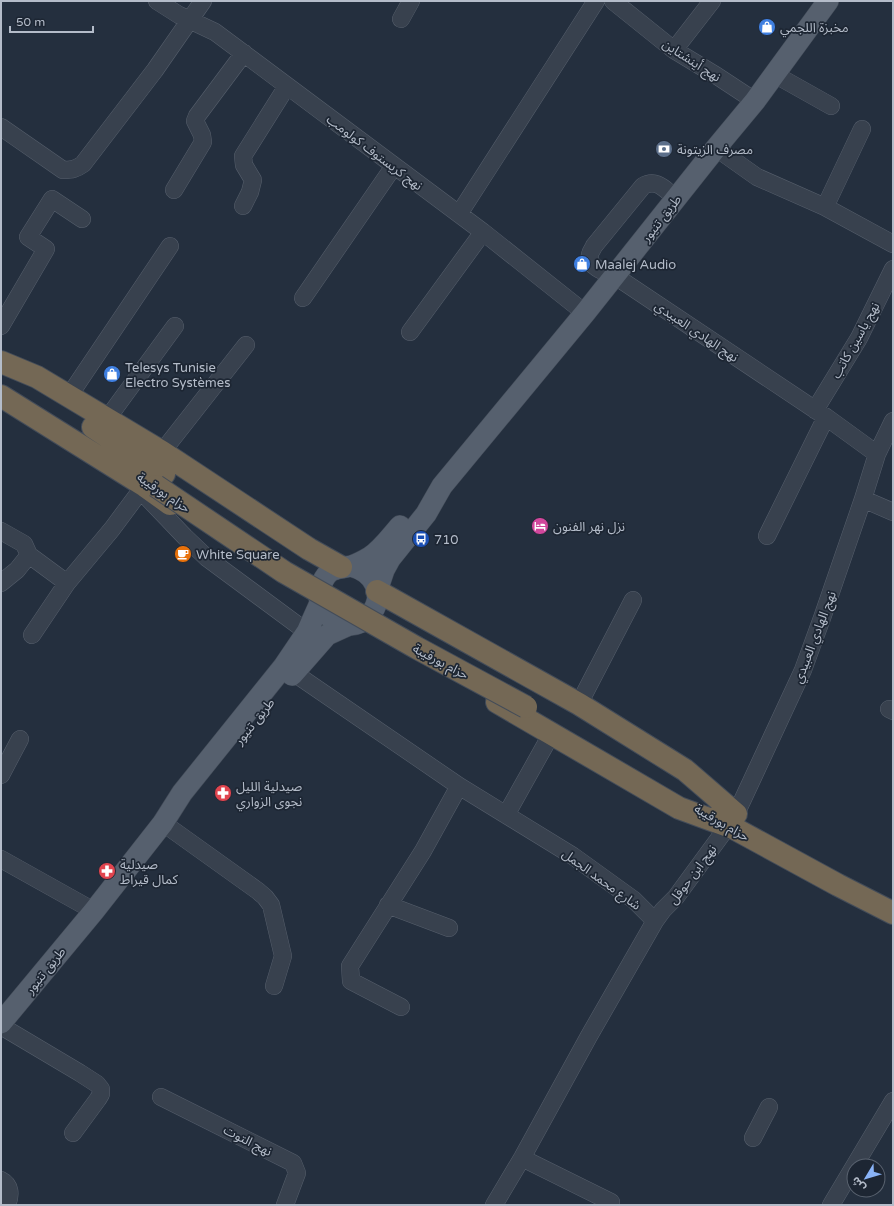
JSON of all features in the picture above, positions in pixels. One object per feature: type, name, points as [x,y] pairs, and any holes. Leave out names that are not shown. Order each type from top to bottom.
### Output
[{"type":"highway","points":[[1,362],[37,377],[162,452],[309,549],[346,566]]},
{"type":"highway","name":"حزام بورقيبة","points":[[1,372],[39,392],[151,484]]},
{"type":"highway","name":"حزام بورقيبة","points":[[1,387],[30,402],[151,484],[293,560],[425,635],[530,700],[732,820],[838,886],[893,913]]},
{"type":"highway","points":[[1,396],[151,484],[281,580],[320,603]]},
{"type":"highway","points":[[378,591],[579,704],[685,770],[732,820]]},
{"type":"highway","points":[[351,625],[383,638],[679,808],[732,820]]},
{"type":"highway","name":"حزام بورقيبة","points":[[732,820],[893,898]]},
{"type":"main road","name":"طريق تنيور","points":[[378,591],[384,570],[390,559],[426,514],[442,486],[585,313],[755,101],[828,1]]},
{"type":"main road","name":"طريق تنيور","points":[[346,566],[371,556],[380,548],[417,506],[442,486]]},
{"type":"main road","points":[[346,566],[360,568],[368,573],[374,581],[378,591],[374,610],[368,618],[351,625],[339,623],[330,618],[324,612],[320,603],[319,594],[321,584],[326,576],[333,570],[346,566]]},
{"type":"main road","name":"طريق تنيور","points":[[1,1025],[94,911],[163,823],[182,793],[284,666],[307,632],[320,603]]},
{"type":"main road","name":"طريق تنيور","points":[[163,823],[194,795],[327,635],[351,625]]},
{"type":"street","name":"نهج كريستوف كولومب","points":[[157,1],[179,15],[215,32],[244,53],[483,232],[585,313]]},
{"type":"street","points":[[1,127],[63,170],[77,168],[83,164],[93,152],[155,70],[203,1]]},
{"type":"street","points":[[401,19],[411,1]]},
{"type":"street","points":[[459,214],[596,1]]},
{"type":"street","name":"نهج أينشتاين","points":[[613,1],[674,50],[755,101]]},
{"type":"street","points":[[674,50],[712,1]]},
{"type":"street","points":[[174,190],[203,142],[202,135],[195,121],[197,116],[244,53]]},
{"type":"street","points":[[774,74],[831,106]]},
{"type":"street","points":[[243,206],[250,192],[253,180],[244,165],[243,156],[287,86]]},
{"type":"street","points":[[825,207],[862,129]]},
{"type":"street","points":[[716,148],[758,177],[825,207],[893,244]]},
{"type":"street","points":[[303,298],[394,166]]},
{"type":"street","name":"نهج الهادي العبيدي","points":[[676,198],[658,184],[652,182],[643,186],[594,246],[589,256],[590,261],[602,271],[615,276],[820,413],[877,454]]},
{"type":"street","points":[[1,326],[46,249],[28,237],[52,199],[82,219]]},
{"type":"street","points":[[410,332],[483,232]]},
{"type":"street","points":[[69,396],[170,246]]},
{"type":"street","name":"نهج ياسين كاتب","points":[[768,536],[820,413],[893,269]]},
{"type":"street","points":[[107,419],[175,326]]},
{"type":"street","points":[[162,452],[246,345]]},
{"type":"street","name":"نهج الهادي العبيدي","points":[[732,820],[803,670],[863,499],[877,454],[893,421]]},
{"type":"street","points":[[32,635],[67,583],[151,484],[185,537],[207,558],[307,632]]},
{"type":"street","points":[[863,499],[893,512]]},
{"type":"street","points":[[1,531],[24,544],[29,555],[67,583]]},
{"type":"street","points":[[1,583],[17,570],[29,555]]},
{"type":"street","points":[[579,704],[633,600]]},
{"type":"street","name":"شارع محمد الجمل","points":[[294,673],[459,786],[585,865],[634,900],[655,921]]},
{"type":"street","points":[[1,775],[20,739]]},
{"type":"street","points":[[506,815],[548,740]]},
{"type":"street","points":[[401,1007],[351,981],[350,966],[423,851],[459,786]]},
{"type":"street","name":"نهج ابن حوقل","points":[[655,921],[663,910],[676,897],[732,820]]},
{"type":"street","points":[[163,823],[258,891],[272,905],[283,956],[274,986]]},
{"type":"street","points":[[1,859],[94,911]]},
{"type":"street","points":[[388,905],[449,928]]},
{"type":"street","points":[[494,1205],[655,921]]},
{"type":"street","points":[[1,1025],[97,1084],[101,1089],[101,1094],[98,1099],[73,1133]]},
{"type":"street","name":"نهج التوت","points":[[162,1097],[293,1163],[297,1173],[285,1205]]},
{"type":"street","points":[[830,1205],[893,1101]]},
{"type":"street","points":[[753,1138],[769,1107]]},
{"type":"street","points":[[522,1158],[611,1202]]},
{"type":"street","points":[[1,1180],[5,1182],[10,1190],[10,1199],[7,1205]]},
{"type":"place","name":"مخبزة اللجمي","points":[[767,27]]},
{"type":"place","name":"مصرف الزيتونة","points":[[664,149]]},
{"type":"place","name":"Maalej Audio","points":[[582,264]]},
{"type":"place","name":"Telesys Tunisie Electro Systèmes","points":[[112,374]]},
{"type":"place","name":"نزل نهر الفنون","points":[[540,526]]},
{"type":"place","name":"710","points":[[421,539]]},
{"type":"place","name":"White Square","points":[[183,554]]},
{"type":"place","name":"صيدلية الليل نجوى الزواري","points":[[223,793]]},
{"type":"place","name":"صيدلية كمال قيراط","points":[[107,871]]}]
